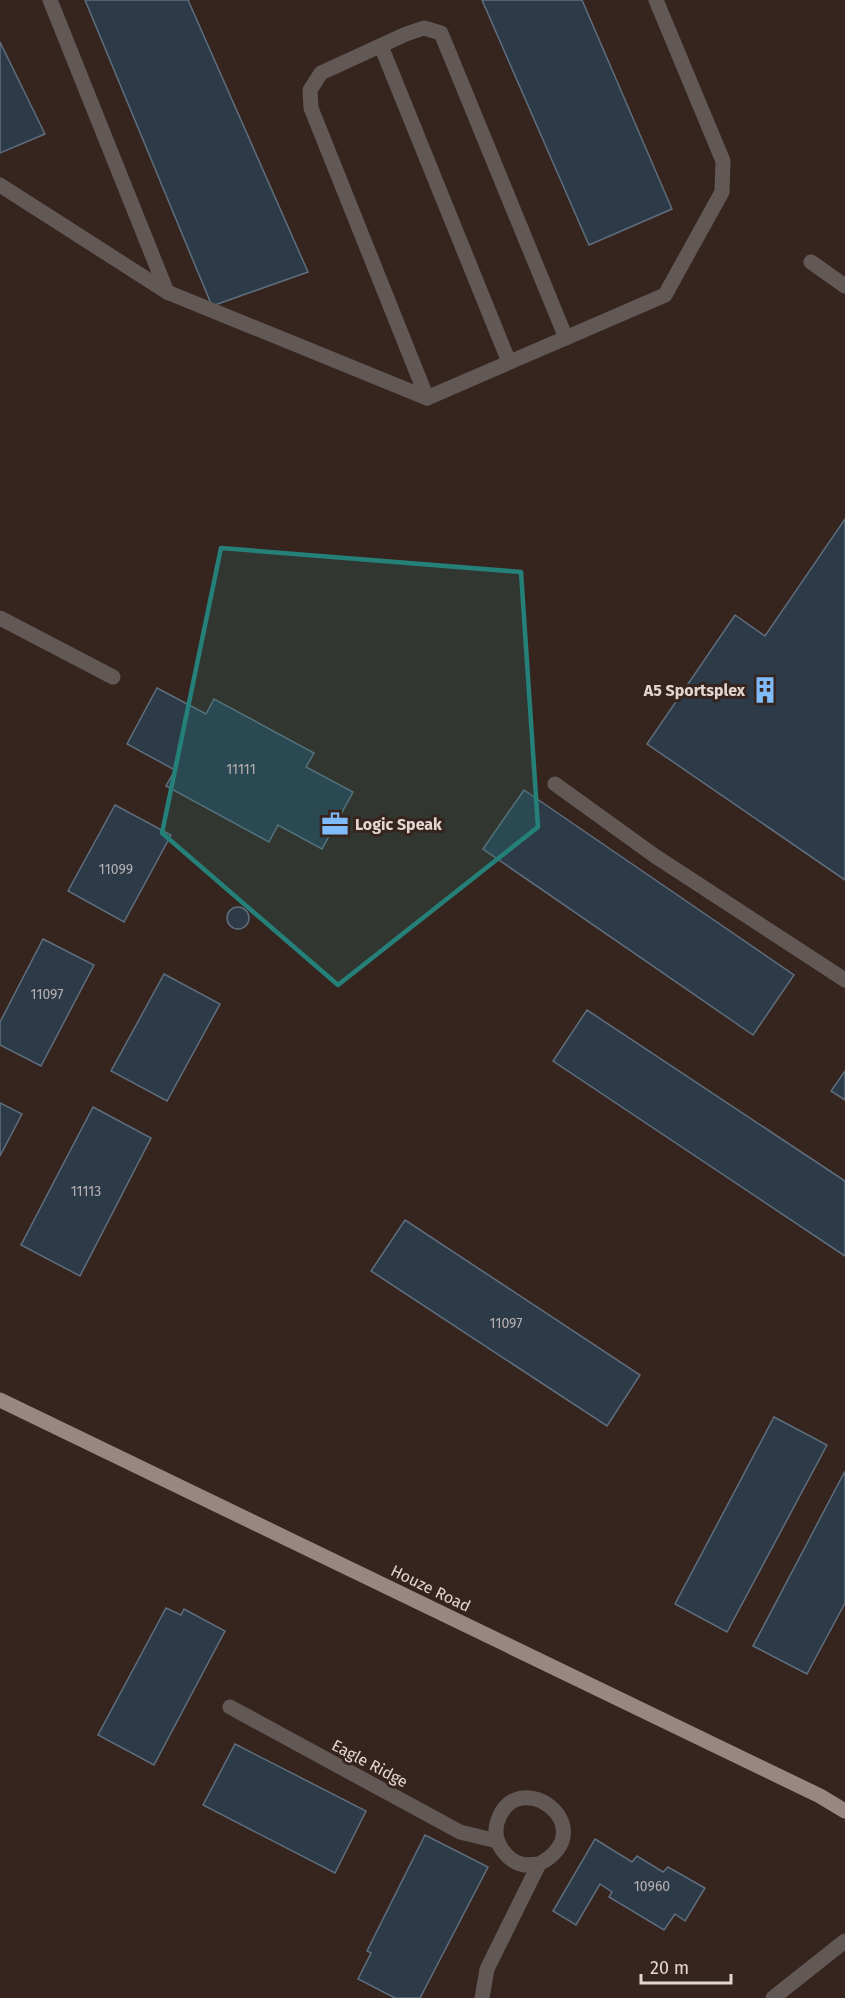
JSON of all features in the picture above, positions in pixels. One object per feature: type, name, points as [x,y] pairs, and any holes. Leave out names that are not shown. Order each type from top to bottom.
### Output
[{"type":"main road","name":"Houze Road","points":[[0,1400],[845,1811]]},
{"type":"street","points":[[50,0],[167,292]]},
{"type":"street","points":[[0,185],[167,292],[427,398],[665,294],[722,192],[723,161],[656,0]]},
{"type":"street","points":[[427,398],[311,108],[310,90],[321,73],[381,46],[424,28],[441,33],[566,338]]},
{"type":"street","points":[[381,46],[509,362]]},
{"type":"street","points":[[811,262],[845,286]]},
{"type":"street","points":[[0,618],[113,677]]},
{"type":"street","points":[[555,784],[655,856],[845,980]]},
{"type":"street","name":"Eagle Ridge","points":[[230,1707],[460,1832],[497,1840]]},
{"type":"street","points":[[533,1798],[546,1802],[556,1810],[562,1822],[563,1835],[559,1847],[539,1864],[526,1865],[514,1861],[503,1852],[497,1840],[496,1827],[500,1815],[509,1805],[520,1799],[533,1798]]},
{"type":"street","points":[[826,1800],[845,1799]]},
{"type":"street","points":[[482,1998],[487,1969],[539,1864]]},
{"type":"street","points":[[772,1998],[845,1941]]},
{"type":"highlighted area","points":[[221,548],[521,572],[538,827],[338,985],[162,833]]},
{"type":"building","points":[[85,0],[188,0],[308,272],[212,306]]},
{"type":"building","points":[[482,0],[582,0],[672,209],[589,245]]},
{"type":"building","points":[[0,42],[45,134],[0,153]]},
{"type":"building","name":"A5 Sportsplex","points":[[845,519],[845,880],[647,744],[735,615],[765,636]]},
{"type":"building","points":[[157,688],[206,714],[214,699],[314,753],[306,767],[353,792],[322,849],[278,825],[269,842],[166,786],[175,770],[127,744]]},
{"type":"building","points":[[524,790],[794,975],[753,1035],[483,849]]},
{"type":"building","points":[[115,805],[171,835],[124,922],[68,891]]},
{"type":"building","points":[[238,907],[246,910],[249,918],[246,926],[238,929],[230,926],[227,918],[230,910]]},
{"type":"building","points":[[43,939],[94,965],[41,1066],[0,1045],[0,1022]]},
{"type":"building","points":[[164,974],[220,1004],[167,1101],[111,1071]]},
{"type":"building","points":[[587,1010],[845,1181],[845,1256],[553,1061]]},
{"type":"building","points":[[845,1071],[845,1100],[831,1091]]},
{"type":"building","points":[[0,1103],[22,1114],[0,1156]]},
{"type":"building","points":[[93,1107],[151,1138],[80,1276],[21,1245]]},
{"type":"building","points":[[405,1220],[640,1375],[607,1426],[371,1271]]},
{"type":"building","points":[[774,1417],[827,1445],[727,1632],[675,1604]]},
{"type":"building","points":[[845,1471],[845,1603],[807,1674],[753,1646]]},
{"type":"building","points":[[166,1608],[181,1615],[184,1609],[225,1631],[154,1765],[98,1735]]},
{"type":"building","points":[[235,1744],[366,1811],[335,1873],[203,1805]]},
{"type":"building","points":[[425,1835],[488,1867],[420,1998],[395,1998],[358,1979],[371,1953],[367,1951]]},
{"type":"building","points":[[595,1839],[632,1862],[637,1856],[663,1872],[668,1867],[705,1888],[685,1921],[675,1914],[664,1930],[609,1897],[612,1892],[600,1884],[576,1925],[553,1911]]},
{"type":"place","name":"A5 Sportsplex","points":[[765,690]]},
{"type":"place","name":"Logic Speak","points":[[335,824]]}]
